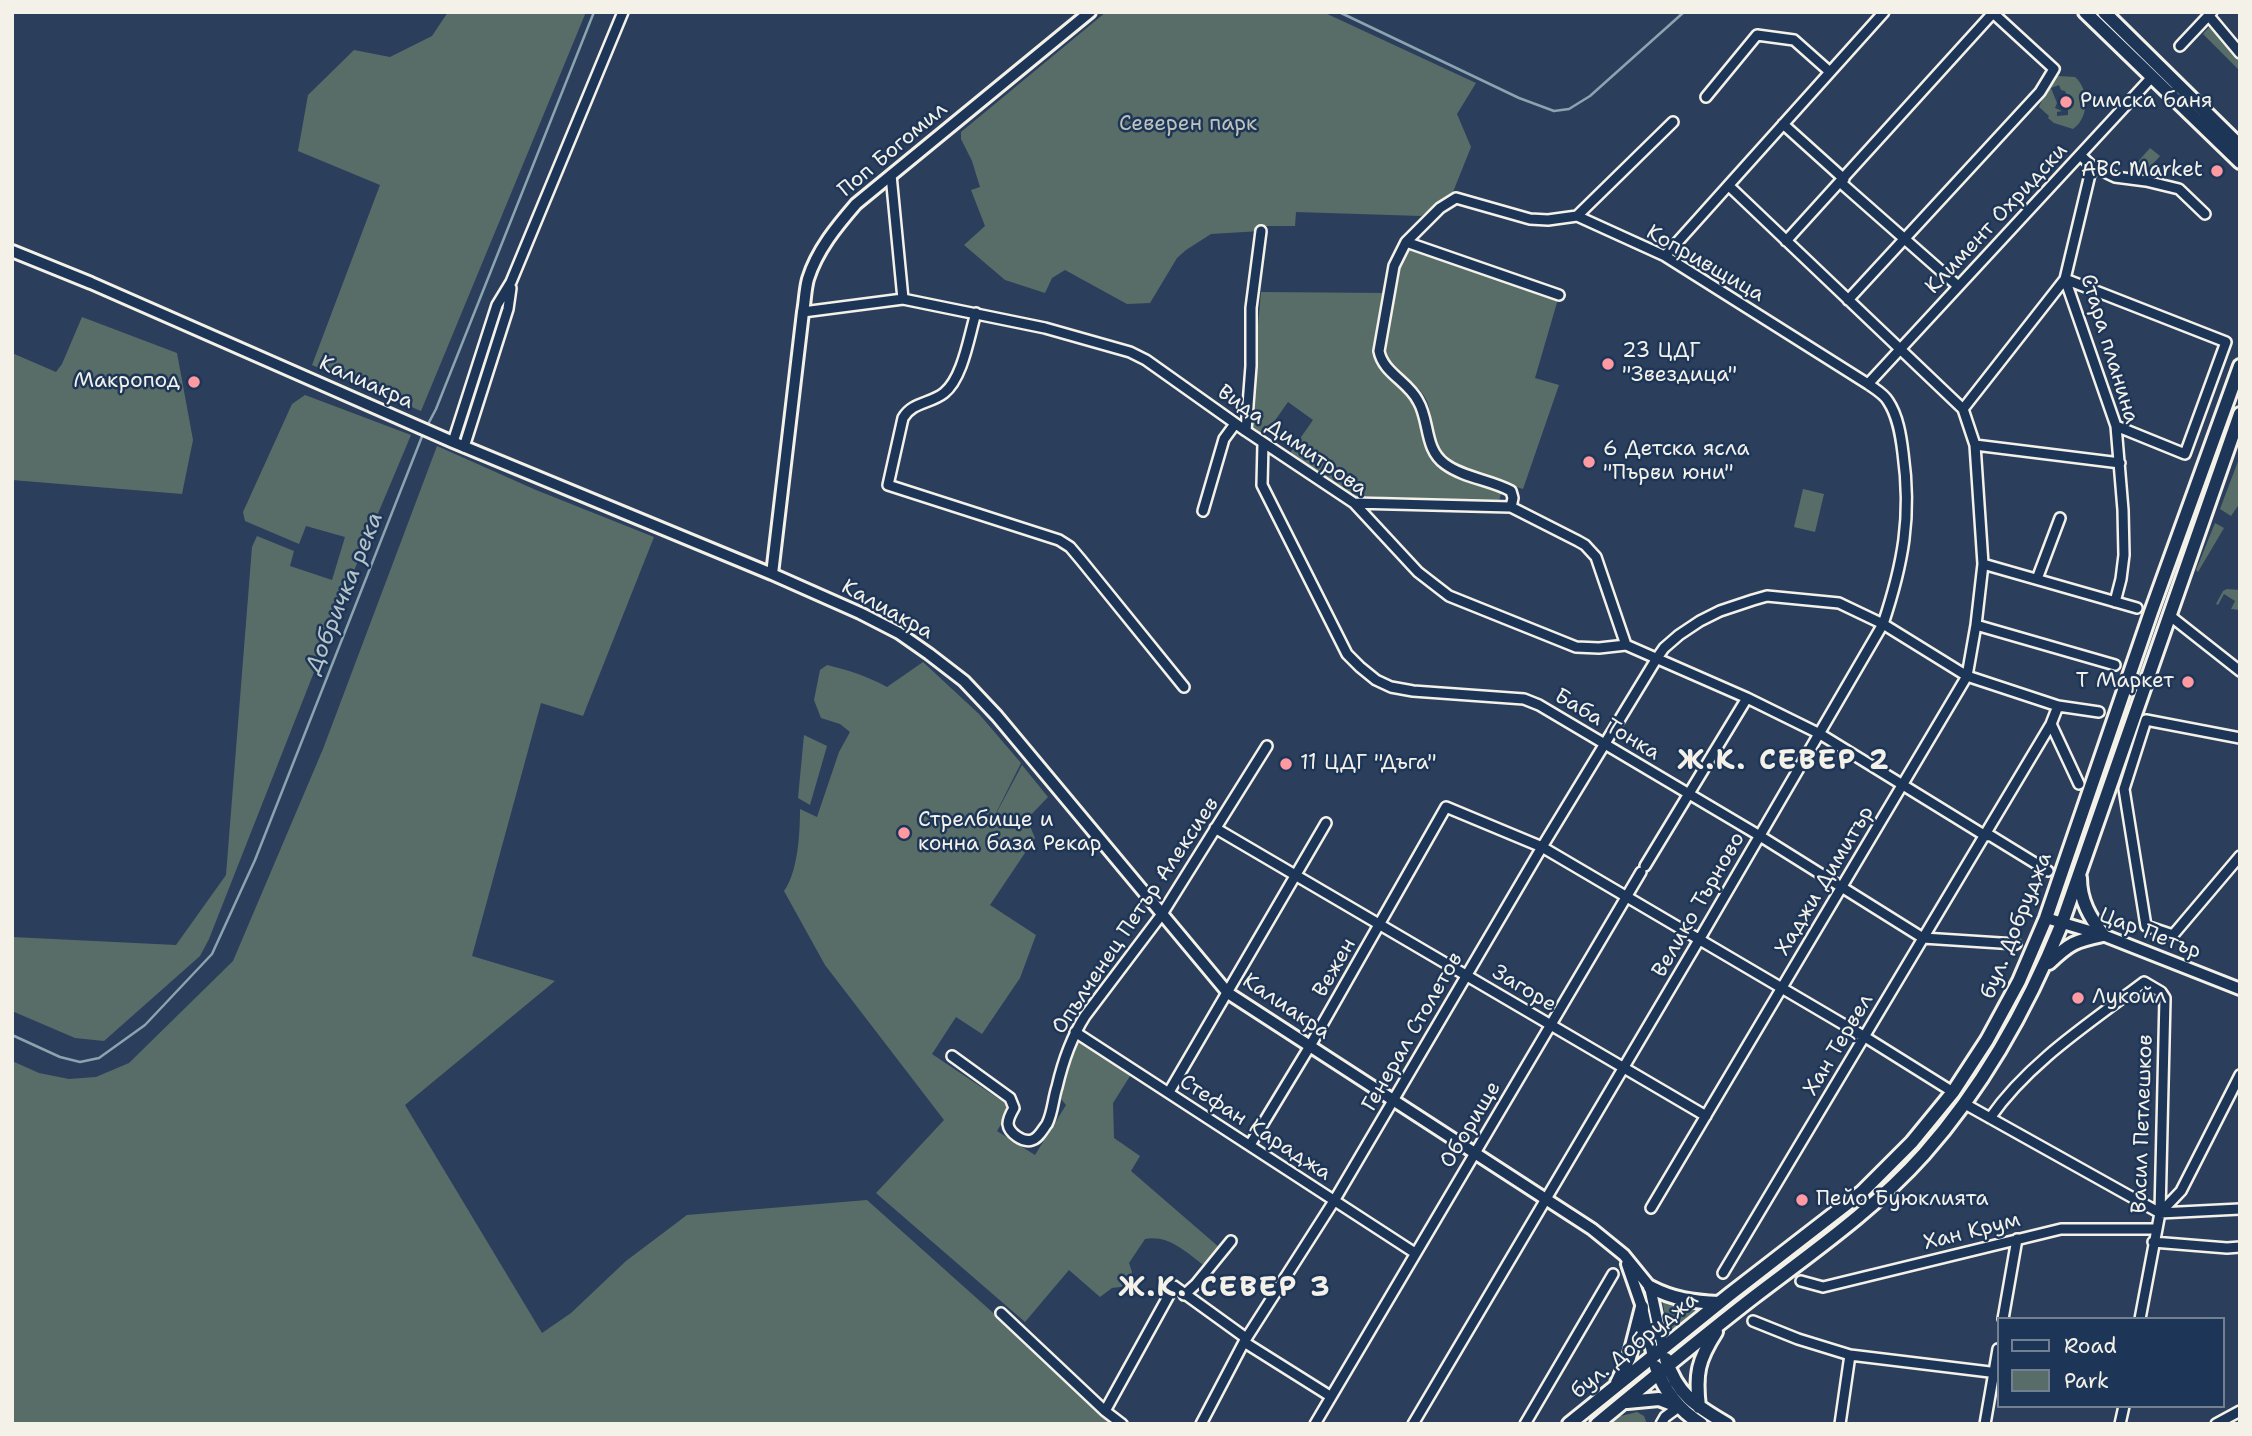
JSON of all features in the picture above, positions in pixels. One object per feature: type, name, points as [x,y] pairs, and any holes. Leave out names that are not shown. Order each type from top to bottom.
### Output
[{"type":"main road","points":[[2085,12],[2240,162]]},
{"type":"main road","points":[[2104,12],[2240,146]]},
{"type":"main road","name":"бул. Добруджа","points":[[1570,1424],[1862,1192],[1912,1142],[1953,1092],[2005,1008],[2046,918],[2151,612],[2240,366]]},
{"type":"main road","name":"бул. Добруджа","points":[[1597,1424],[1872,1206],[1925,1153],[1965,1104],[2002,1048],[2021,1016],[2062,923],[2240,414]]},
{"type":"main road","points":[[2044,968],[2077,940],[2103,935],[2090,917],[2082,899],[2080,871]]},
{"type":"main road","points":[[1650,1287],[1682,1300],[1719,1303]]},
{"type":"main road","points":[[1614,1388],[1629,1358],[1642,1307]]},
{"type":"main road","points":[[1699,1407],[1696,1383],[1698,1365],[1725,1320]]},
{"type":"main road","points":[[1658,1353],[1664,1388],[1678,1406],[1701,1424]]},
{"type":"main road","points":[[1663,1370],[1685,1396],[1727,1424]]},
{"type":"main road","points":[[1624,1402],[1659,1399],[1678,1406]]},
{"type":"street","points":[[453,442],[497,305],[512,282],[623,12]]},
{"type":"street","name":"Поп Богомил","points":[[772,574],[803,312],[808,279],[821,250],[856,204],[1090,12]]},
{"type":"street","points":[[1665,256],[1884,12]]},
{"type":"street","points":[[1786,241],[1993,13],[2054,69],[2040,92],[1848,300]]},
{"type":"street","points":[[2180,46],[2211,14],[2240,53]]},
{"type":"street","points":[[1706,97],[1757,34],[1794,40],[1830,72]]},
{"type":"street","name":"Климент Охридски","points":[[1868,384],[2152,77]]},
{"type":"street","points":[[1511,507],[1511,491],[1452,469],[1437,456],[1430,444],[1420,404],[1409,387],[1381,360],[1379,351],[1394,266],[1406,242],[1440,208],[1455,198],[1530,219],[1548,220],[1577,216],[1672,122]]},
{"type":"street","points":[[1783,124],[1958,286]]},
{"type":"street","points":[[2080,155],[2092,166],[2115,177],[2179,189],[2205,214]]},
{"type":"street","name":"Стара планина","points":[[2092,166],[2065,279],[2116,426],[2124,555],[2115,602]]},
{"type":"street","points":[[891,175],[903,299]]},
{"type":"street","name":"Хаджи Димитър","points":[[1651,1208],[1967,676],[1983,564],[1975,445],[1962,409],[1729,186]]},
{"type":"street","name":"Копривщица","points":[[1577,216],[1665,256],[1868,384]]},
{"type":"street","points":[[1246,431],[1251,366],[1251,308],[1261,231]]},
{"type":"street","points":[[1406,242],[1559,295]]},
{"type":"street","name":"Калиакра","points":[[12,251],[464,447],[772,574],[899,633],[964,681],[997,716],[1228,993],[1546,1199],[1624,1255],[1650,1287],[1658,1353]]},
{"type":"street","points":[[1962,409],[2065,279],[2227,342],[2185,454],[2116,426]]},
{"type":"street","points":[[464,447],[508,309],[512,282]]},
{"type":"street","name":"Вида Димитрова","points":[[803,312],[903,299],[1045,328],[1130,352],[1146,360],[1263,443],[1354,503],[1418,572],[1449,596],[1576,646],[1599,648],[1626,645],[1747,698],[1819,734],[1984,835]]},
{"type":"street","points":[[976,313],[951,387],[936,398],[908,410],[903,418],[888,485],[1059,540],[1081,560],[1184,687]]},
{"type":"street","name":"Велико Търново","points":[[1413,1424],[1883,624],[1898,580],[1905,535],[1908,487],[1895,417],[1888,400],[1868,384]]},
{"type":"street","points":[[1203,511],[1224,439],[1236,424]]},
{"type":"street","name":"Баба Тонка","points":[[1263,443],[1262,485],[1347,654],[1376,680],[1391,687],[1413,691],[1524,699],[1539,705],[1760,836],[1923,938]]},
{"type":"street","points":[[1975,445],[2120,463]]},
{"type":"street","points":[[1354,503],[1511,507],[1578,541],[1593,553],[1602,571],[1626,645]]},
{"type":"street","points":[[2037,579],[2060,518]]},
{"type":"street","points":[[1983,564],[2137,608]]},
{"type":"street","name":"Генерал Столетов","points":[[1201,1424],[1245,1340],[1334,1201],[1542,847],[1657,658],[1671,642],[1700,621],[1720,611],[1767,596],[1839,603],[1883,624],[1967,676],[2058,706],[2099,712]]},
{"type":"street","points":[[2168,615],[2240,670]]},
{"type":"street","points":[[1976,625],[2115,665]]},
{"type":"street","name":"Оборище","points":[[1315,1424],[1626,897],[1747,698]]},
{"type":"street","name":"Хан Тервел","points":[[1723,1273],[2051,724],[2058,706]]},
{"type":"street","points":[[2240,738],[2146,720],[2124,789],[2146,926],[2173,935],[2240,856]]},
{"type":"street","points":[[2051,724],[2079,784]]},
{"type":"street","name":"Опълченец Петър Алексиев","points":[[952,1056],[1010,1098],[1014,1108],[1008,1127],[1018,1136],[1031,1141],[1037,1138],[1048,1122],[1064,1060],[1075,1032],[1162,914],[1267,746]]},
{"type":"street","name":"Вежен","points":[[1250,1145],[1310,1046],[1446,807],[1542,847]]},
{"type":"street","points":[[1169,1092],[1326,822]]},
{"type":"street","name":"Загоре","points":[[1216,828],[1706,1116]]},
{"type":"street","points":[[1984,835],[1991,836],[2048,871]]},
{"type":"street","points":[[1542,847],[1782,987],[1953,1092]]},
{"type":"street","name":"Цар Петър","points":[[2046,918],[2103,935],[2240,989]]},
{"type":"street","points":[[1923,938],[2016,944]]},
{"type":"street","name":"Васил Петлешков","points":[[1990,1118],[2004,1098],[2028,1073],[2144,982],[2161,992],[2165,998],[2160,1213],[2140,1317]]},
{"type":"street","name":"Стефан Караджа","points":[[1075,1032],[1415,1253]]},
{"type":"street","points":[[2160,1213],[2181,1191],[2240,1075]]},
{"type":"street","points":[[1965,1104],[2160,1213],[2240,1209]]},
{"type":"street","name":"Хан Крум","points":[[1801,1281],[1824,1287],[2061,1229],[2155,1229]]},
{"type":"street","points":[[2003,1317],[2017,1239]]},
{"type":"street","points":[[1184,1295],[1231,1241]]},
{"type":"street","points":[[2153,1241],[2240,1247]]},
{"type":"street","points":[[1624,1255],[1658,1353]]},
{"type":"street","points":[[1525,1424],[1613,1273]]},
{"type":"street","points":[[1105,1410],[1174,1286],[1245,1340],[1330,1396]]},
{"type":"street","points":[[1001,1313],[1122,1424]]},
{"type":"street","points":[[1753,1321],[1798,1339],[1850,1355],[1996,1373],[1985,1424]]},
{"type":"street","points":[[1840,1424],[1850,1355]]},
{"type":"street","points":[[1661,1424],[1678,1406],[1699,1407]]},
{"type":"street","points":[[2216,1424],[2240,1411]]},
{"type":"green space","points":[[448,12],[586,12],[421,411],[312,365],[380,185],[298,151],[308,95],[354,50],[390,57],[432,36]]},
{"type":"green space","name":"Северен парк","points":[[1106,12],[1323,12],[1476,83],[1457,114],[1471,147],[1453,192],[1421,216],[1296,212],[1295,226],[1266,226],[1261,231],[1211,234],[1177,258],[1150,303],[1127,304],[1065,270],[1052,278],[1045,293],[1005,280],[964,245],[985,226],[971,190],[980,187],[972,161],[961,139],[961,132]]},
{"type":"green space","points":[[2211,25],[2240,59],[2240,71],[2203,34]]},
{"type":"green space","points":[[2075,77],[2083,89],[2085,111],[2073,129],[2054,123],[2039,107],[2051,78]],"holes":[[[2059,85],[2061,90],[2065,91],[2068,98],[2068,115],[2057,116],[2057,112],[2062,111],[2055,108],[2057,103],[2051,88]]]},
{"type":"green space","points":[[2150,148],[2160,156],[2141,177],[2128,173]]},
{"type":"green space","points":[[1405,249],[1558,299],[1535,378],[1559,385],[1523,489],[1468,472],[1442,458],[1435,446],[1429,408],[1424,395],[1385,358],[1387,318]]},
{"type":"green space","points":[[1261,292],[1385,293],[1375,357],[1377,363],[1412,397],[1428,450],[1435,459],[1455,473],[1502,490],[1499,501],[1355,496],[1290,453],[1313,420],[1288,402],[1264,436],[1249,425]]},
{"type":"green space","points":[[82,317],[177,353],[193,440],[182,494],[12,480],[12,353],[56,372]]},
{"type":"green space","points":[[305,395],[411,435],[200,956],[104,1041],[75,1038],[12,1011],[12,937],[176,945],[226,875],[252,547],[257,536],[294,551],[290,566],[332,580],[345,537],[306,526],[299,544],[245,521],[243,512],[292,404]]},
{"type":"green space","points":[[437,446],[536,490],[654,537],[583,716],[541,703],[472,956],[555,981],[405,1105],[542,1333],[571,1313],[626,1261],[687,1215],[867,1200],[1112,1424],[12,1424],[12,1061],[39,1073],[69,1079],[96,1077],[129,1063],[233,961],[323,749]]},
{"type":"green space","points":[[2240,456],[2240,503],[2231,516],[2220,509]]},
{"type":"green space","points":[[1803,489],[1824,494],[1815,532],[1794,527]]},
{"type":"green space","points":[[2215,523],[2224,528],[2198,572],[2196,570]]},
{"type":"green space","points":[[2227,589],[2240,590],[2240,610],[2231,609],[2235,601],[2224,594],[2218,605],[2216,604]]},
{"type":"green space","points":[[923,662],[979,714],[1021,763],[989,827],[1022,765],[1048,797],[1027,819],[1035,838],[990,905],[1036,935],[1020,978],[982,1034],[956,1017],[932,1054],[1005,1103],[1008,1113],[997,1131],[1035,1155],[1066,1105],[1061,1099],[1067,1068],[1071,1052],[1079,1040],[1132,1073],[1113,1103],[1114,1138],[1140,1156],[1131,1171],[1220,1248],[1209,1261],[1202,1264],[1169,1242],[1145,1239],[1129,1263],[1132,1272],[1128,1286],[1112,1288],[1100,1297],[1069,1270],[1025,1322],[876,1193],[944,1120],[825,965],[784,891],[795,863],[800,809],[817,817],[839,752],[850,732],[840,724],[821,718],[814,700],[820,670],[827,665],[835,667],[887,687]]},
{"type":"green space","points":[[804,735],[827,746],[810,805],[798,798]]},
{"type":"green space","points":[[1662,1299],[1681,1306],[1695,1307],[1696,1310],[1670,1332]]},
{"type":"green space","points":[[1637,1412],[1644,1416],[1647,1424],[1608,1424],[1617,1417]]},
{"type":"waterway","name":"Добричка река","points":[[426,428],[436,409],[594,12]]},
{"type":"waterway","name":"Добричка река","points":[[1339,12],[1519,98],[1554,111],[1569,109],[1590,96],[1684,12]]},
{"type":"waterway","name":"Добричка река","points":[[12,1035],[60,1057],[80,1062],[99,1058],[145,1025],[212,954],[255,860],[423,434]]},
{"type":"place","name":"Римска баня","points":[[2066,102]]},
{"type":"place","name":"ABC Market","points":[[2217,171]]},
{"type":"place","name":"23 ЦДГ \"Звездица\"","points":[[1608,364]]},
{"type":"place","name":"Макропод","points":[[194,382]]},
{"type":"place","name":"6 Детска ясла \"Първи юни\"","points":[[1589,462]]},
{"type":"place","name":"Т Маркет","points":[[2188,682]]},
{"type":"place","name":"11 ЦДГ \"Дъга\"","points":[[1286,764]]},
{"type":"place","name":"Стрелбище и конна база Рекар","points":[[904,833]]},
{"type":"place","name":"Лукойл","points":[[2078,998]]},
{"type":"place","name":"Пейо Буюклията","points":[[1802,1200]]},
{"type":"district","name":"Ж.К. СЕВЕР 2","points":[[1784,762]]},
{"type":"district","name":"Ж.К. СЕВЕР 3","points":[[1225,1289]]}]
